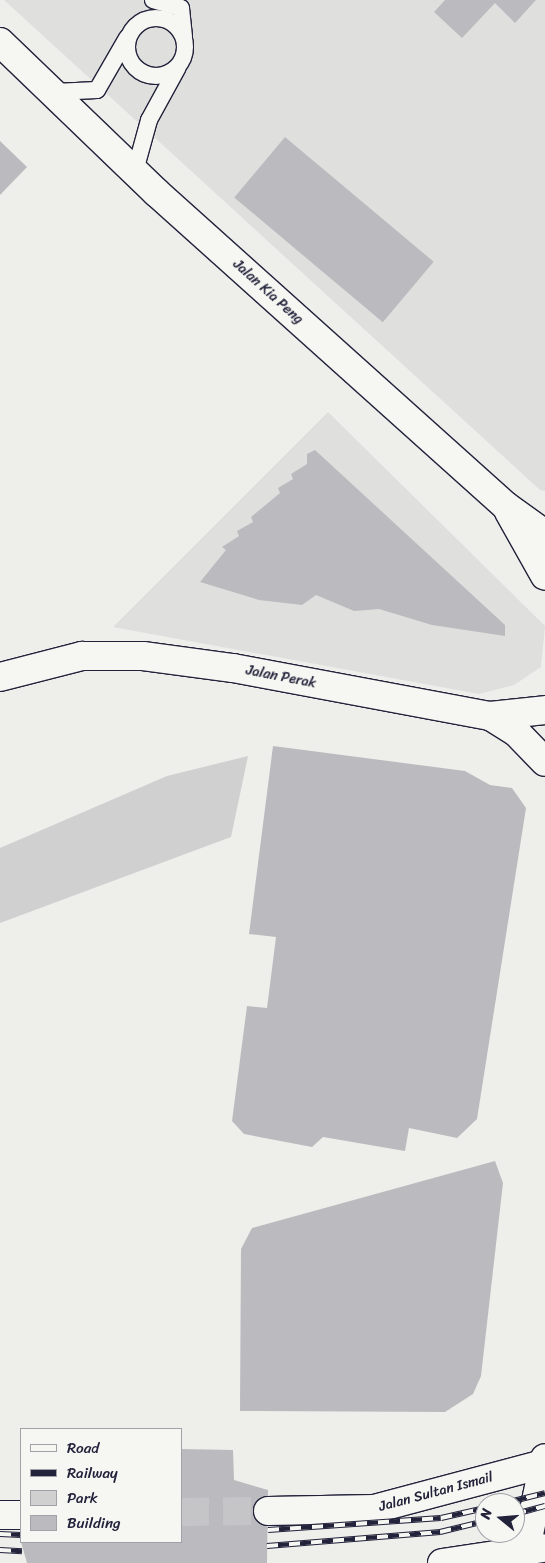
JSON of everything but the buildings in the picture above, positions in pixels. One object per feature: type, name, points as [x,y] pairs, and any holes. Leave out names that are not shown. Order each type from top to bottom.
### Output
[{"type":"street","name":"Jalan Kia Peng","points":[[0,42],[135,171],[506,506],[545,534]]},
{"type":"street","points":[[506,506],[545,576]]},
{"type":"street","name":"Jalan Perak","points":[[0,677],[82,656],[143,656],[490,716],[517,733],[545,762]]},
{"type":"street","points":[[490,716],[545,710]]},
{"type":"street","points":[[442,1563],[531,1555],[544,1461]]},
{"type":"street","name":"Jalan Sultan Ismail","points":[[268,1511],[374,1509],[544,1461]]},
{"type":"street","points":[[0,1515],[20,1515]]},
{"type":"lane","points":[[54,92],[98,90],[152,0],[182,8],[184,37],[179,65],[149,120],[135,171]]},
{"type":"lane","points":[[133,29],[163,18],[184,37]]},
{"type":"lane","points":[[133,29],[127,50],[135,68],[153,76],[179,65]]},
{"type":"shaded area","points":[[4,0],[545,0],[545,491],[540,490]]},
{"type":"shaded area","points":[[328,412],[545,626],[541,667],[514,685],[479,694],[113,627]]},
{"type":"green space","points":[[248,756],[231,837],[0,923],[0,848],[167,776]]},
{"type":"tunnel","points":[[182,1512],[268,1511]]},
{"type":"railway","points":[[525,1498],[545,1493]]},
{"type":"railway","points":[[525,1511],[545,1506]]},
{"type":"railway","points":[[268,1530],[441,1518],[475,1510]]},
{"type":"railway","points":[[267,1546],[440,1532],[475,1523]]},
{"type":"railway","points":[[0,1534],[20,1535]]},
{"type":"railway","points":[[0,1550],[22,1551]]}]
